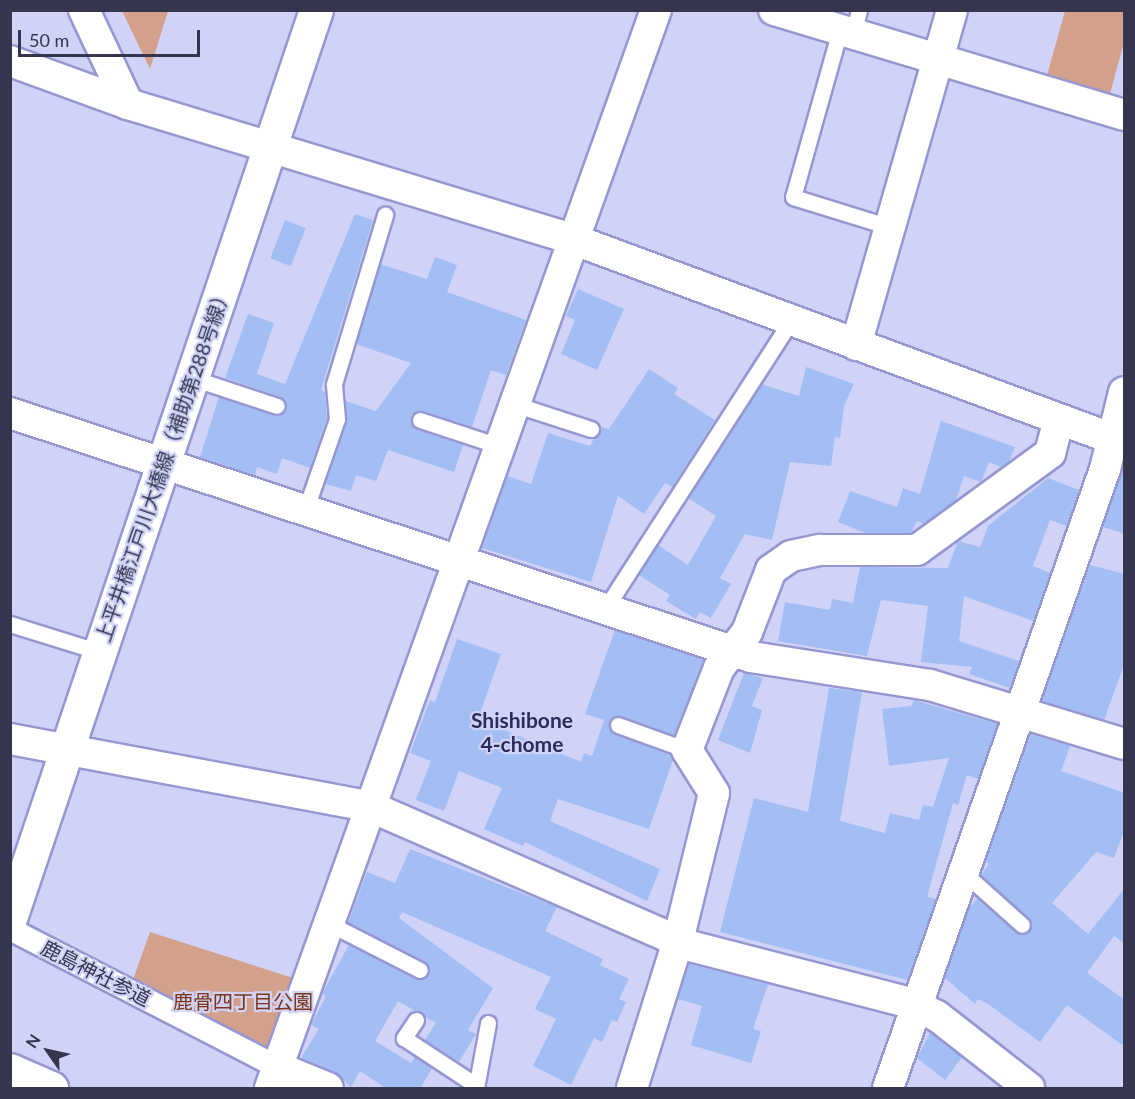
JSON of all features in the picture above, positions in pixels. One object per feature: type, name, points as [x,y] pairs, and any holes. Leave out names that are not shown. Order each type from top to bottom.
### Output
[{"type":"street","points":[[84,10],[128,104]]},
{"type":"street","name":"上平井橋江戸川大橋線（補助第288号線）","points":[[10,918],[316,10]]},
{"type":"street","points":[[328,1089],[273,1078],[656,10]]},
{"type":"street","points":[[856,345],[952,10]]},
{"type":"street","points":[[778,11],[851,25],[938,60],[1125,115]]},
{"type":"street","points":[[10,61],[128,104],[572,239],[790,322],[1118,441]]},
{"type":"street","points":[[888,1089],[915,1004],[1118,441],[1125,392]]},
{"type":"street","points":[[10,413],[732,651],[930,685],[1125,744]]},
{"type":"street","points":[[632,1089],[678,941],[714,793],[687,750],[719,668],[747,632],[771,570],[791,556],[820,550],[917,550],[1050,453],[1059,419]]},
{"type":"street","points":[[10,739],[66,753],[369,806],[678,941],[915,1004],[936,1016],[1029,1089]]},
{"type":"street","name":"鹿島神社参道","points":[[10,929],[273,1078]]},
{"type":"street","points":[[10,1070],[51,1089]]},
{"type":"lane","points":[[851,25],[793,197],[890,227]]},
{"type":"lane","points":[[305,511],[337,419],[334,384],[385,215]]},
{"type":"lane","points":[[605,609],[790,322]]},
{"type":"lane","points":[[192,378],[277,406]]},
{"type":"lane","points":[[514,405],[591,429]]},
{"type":"lane","points":[[420,420],[499,446]]},
{"type":"lane","points":[[10,624],[100,652]]},
{"type":"lane","points":[[618,725],[687,750]]},
{"type":"lane","points":[[963,872],[1022,926]]},
{"type":"lane","points":[[328,923],[420,970]]},
{"type":"lane","points":[[416,1020],[404,1038],[475,1086],[488,1023]]},
{"type":"green space","points":[[122,11],[168,11],[150,69]]},
{"type":"green space","points":[[1065,11],[1124,11],[1124,42],[1107,105],[1044,86]]},
{"type":"green space","name":"鹿骨四丁目公園","points":[[150,932],[293,978],[266,1052],[130,988]]},
{"type":"building","points":[[355,214],[373,220],[321,390],[325,392],[327,418],[310,468],[282,458],[277,474],[257,467],[255,475],[200,457],[219,397],[274,415],[286,410],[281,397],[225,378],[248,314],[274,323],[257,374],[285,384]]},
{"type":"building","points":[[285,220],[306,228],[291,266],[270,258]]},
{"type":"building","points":[[435,257],[457,265],[447,292],[526,320],[506,375],[491,370],[472,427],[422,411],[411,416],[416,429],[463,445],[454,472],[388,450],[376,481],[356,475],[351,491],[325,484],[346,422],[345,401],[376,411],[411,363],[356,344],[380,264],[427,279]]},
{"type":"building","points":[[578,289],[624,309],[597,370],[561,354],[575,320],[566,316]]},
{"type":"building","points":[[806,367],[854,384],[844,406],[840,438],[835,437],[831,466],[790,462],[772,540],[745,534],[720,578],[731,584],[711,618],[700,612],[696,619],[666,601],[670,595],[639,575],[658,545],[688,565],[716,516],[688,498],[761,384],[799,396]]},
{"type":"building","points":[[649,369],[678,388],[674,394],[715,420],[672,487],[665,483],[644,514],[618,496],[591,582],[482,548],[507,476],[531,484],[548,433],[590,446],[600,427],[609,429]]},
{"type":"building","points":[[941,421],[1015,447],[1009,461],[1002,467],[989,462],[981,482],[964,476],[956,500],[924,524],[917,521],[911,533],[866,533],[838,522],[850,491],[897,507],[903,488],[920,494]]},
{"type":"building","points":[[1125,462],[1125,534],[1103,527]]},
{"type":"building","points":[[1048,478],[1079,490],[1067,526],[1050,520],[1033,566],[1050,573],[1033,621],[964,596],[959,641],[1019,661],[1010,688],[969,674],[972,667],[921,662],[928,606],[881,600],[867,656],[778,641],[785,602],[830,610],[832,599],[853,603],[860,567],[948,568],[958,541],[980,547],[988,526]]},
{"type":"building","points":[[1090,565],[1125,574],[1125,662],[1104,720],[1042,701]]},
{"type":"building","points":[[615,630],[704,660],[674,735],[621,716],[609,722],[614,734],[671,754],[673,760],[649,829],[558,799],[550,821],[660,869],[647,901],[525,842],[523,846],[484,829],[502,788],[459,771],[444,811],[416,800],[431,761],[410,753],[430,700],[435,702],[457,639],[501,654],[478,719],[581,762],[584,753],[592,756],[604,720],[585,714]]},
{"type":"building","points":[[744,673],[763,678],[752,706],[762,710],[750,753],[718,740]]},
{"type":"building","points":[[829,688],[862,692],[840,821],[885,833],[890,813],[919,820],[923,805],[933,807],[949,758],[889,766],[882,709],[911,706],[914,700],[997,724],[978,779],[967,775],[958,805],[953,803],[927,897],[936,899],[907,980],[720,932],[754,798],[808,812]]},
{"type":"building","points":[[1031,734],[1070,746],[1061,771],[1125,793],[1125,828],[1114,858],[1096,852],[1052,903],[1088,934],[1125,888],[1125,944],[1114,936],[1087,973],[1125,1000],[1125,1047],[1067,1005],[1040,1042],[988,1004],[978,999],[975,1004],[945,978],[969,908],[978,898],[1016,933],[1026,934],[1031,928],[1029,918],[981,875],[989,864],[986,861]]},
{"type":"building","points":[[410,849],[557,907],[545,931],[603,959],[600,965],[629,979],[619,999],[626,1002],[617,1022],[612,1020],[602,1042],[594,1038],[571,1085],[533,1066],[556,1019],[535,1009],[551,977],[402,912],[399,918],[493,988],[468,1030],[476,1034],[459,1062],[425,1040],[436,1023],[398,1001],[375,1041],[411,1063],[415,1057],[432,1068],[420,1089],[387,1089],[360,1071],[351,1087],[335,1072],[301,1058],[319,1029],[311,1025],[326,996],[322,994],[349,945],[416,979],[428,975],[424,961],[348,923],[367,872],[395,883]]},
{"type":"building","points":[[689,964],[768,984],[753,1029],[761,1031],[751,1063],[691,1045],[702,1006],[678,999]]},
{"type":"building","points":[[930,1033],[962,1057],[945,1080],[917,1058]]},
{"type":"district","name":"Shishibone 4-chome","points":[[522,732]]}]
